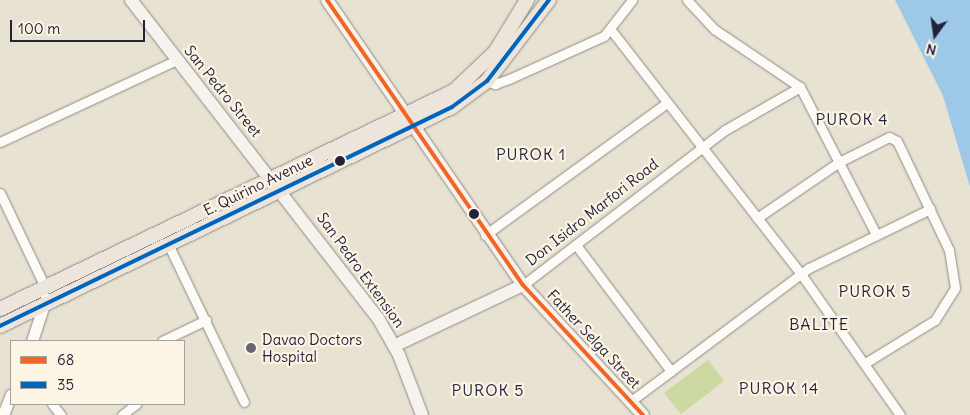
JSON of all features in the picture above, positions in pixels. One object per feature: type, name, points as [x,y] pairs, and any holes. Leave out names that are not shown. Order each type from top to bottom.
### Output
[{"type":"main road","name":"San Pedro Street","points":[[131,0],[272,178]]},
{"type":"main road","name":"Father Selga Street","points":[[327,0],[485,235],[523,285],[643,415]]},
{"type":"main road","name":"E. Quirino Avenue","points":[[0,326],[283,192],[408,121],[466,82],[496,51],[527,0]]},
{"type":"main road","name":"E. Quirino Avenue","points":[[0,309],[272,178],[408,121],[452,107],[487,81],[549,0]]},
{"type":"main road","name":"San Pedro Extension","points":[[272,178],[331,253],[394,346],[422,415]]},
{"type":"main road","name":"Don Isidro Marfori Road","points":[[394,346],[523,285]]},
{"type":"street","points":[[487,81],[495,84],[508,79],[611,30],[632,0]]},
{"type":"street","points":[[688,0],[714,29],[800,87],[876,234]]},
{"type":"street","points":[[611,30],[801,274],[900,415]]},
{"type":"street","points":[[0,142],[177,60]]},
{"type":"street","name":"Don Isidro Marfori Road","points":[[523,285],[701,148],[760,107],[800,87]]},
{"type":"street","points":[[485,235],[666,103]]},
{"type":"street","points":[[757,218],[840,162],[893,138],[930,209],[953,261],[952,300],[924,328],[865,363]]},
{"type":"street","points":[[0,192],[45,287],[46,304],[32,340]]},
{"type":"street","points":[[631,401],[801,274],[876,234],[930,209]]},
{"type":"street","points":[[576,245],[671,371]]},
{"type":"street","points":[[169,246],[244,402]]},
{"type":"street","points":[[164,340],[205,318]]},
{"type":"street","points":[[3,415],[10,397]]},
{"type":"street","points":[[53,405],[61,415]]},
{"type":"street","points":[[122,415],[135,405]]},
{"type":"green space","points":[[708,360],[724,381],[681,414],[664,393]]},
{"type":"water","points":[[895,0],[970,0],[970,187],[943,96]]},
{"type":"transit line","name":"68","points":[[327,0],[523,285],[643,415]]},
{"type":"transit line","name":"35","points":[[0,326],[452,107],[487,81],[549,0]]},
{"type":"place","name":"Davao Doctors Hospital","points":[[251,348]]},
{"type":"district","name":"PUROK 4","points":[[852,119]]},
{"type":"district","name":"PUROK 1","points":[[531,154]]},
{"type":"district","name":"PUROK 5","points":[[875,291]]},
{"type":"district","name":"BALITE","points":[[819,324]]},
{"type":"district","name":"PUROK 14","points":[[779,388]]},
{"type":"district","name":"PUROK 5","points":[[488,390]]}]
